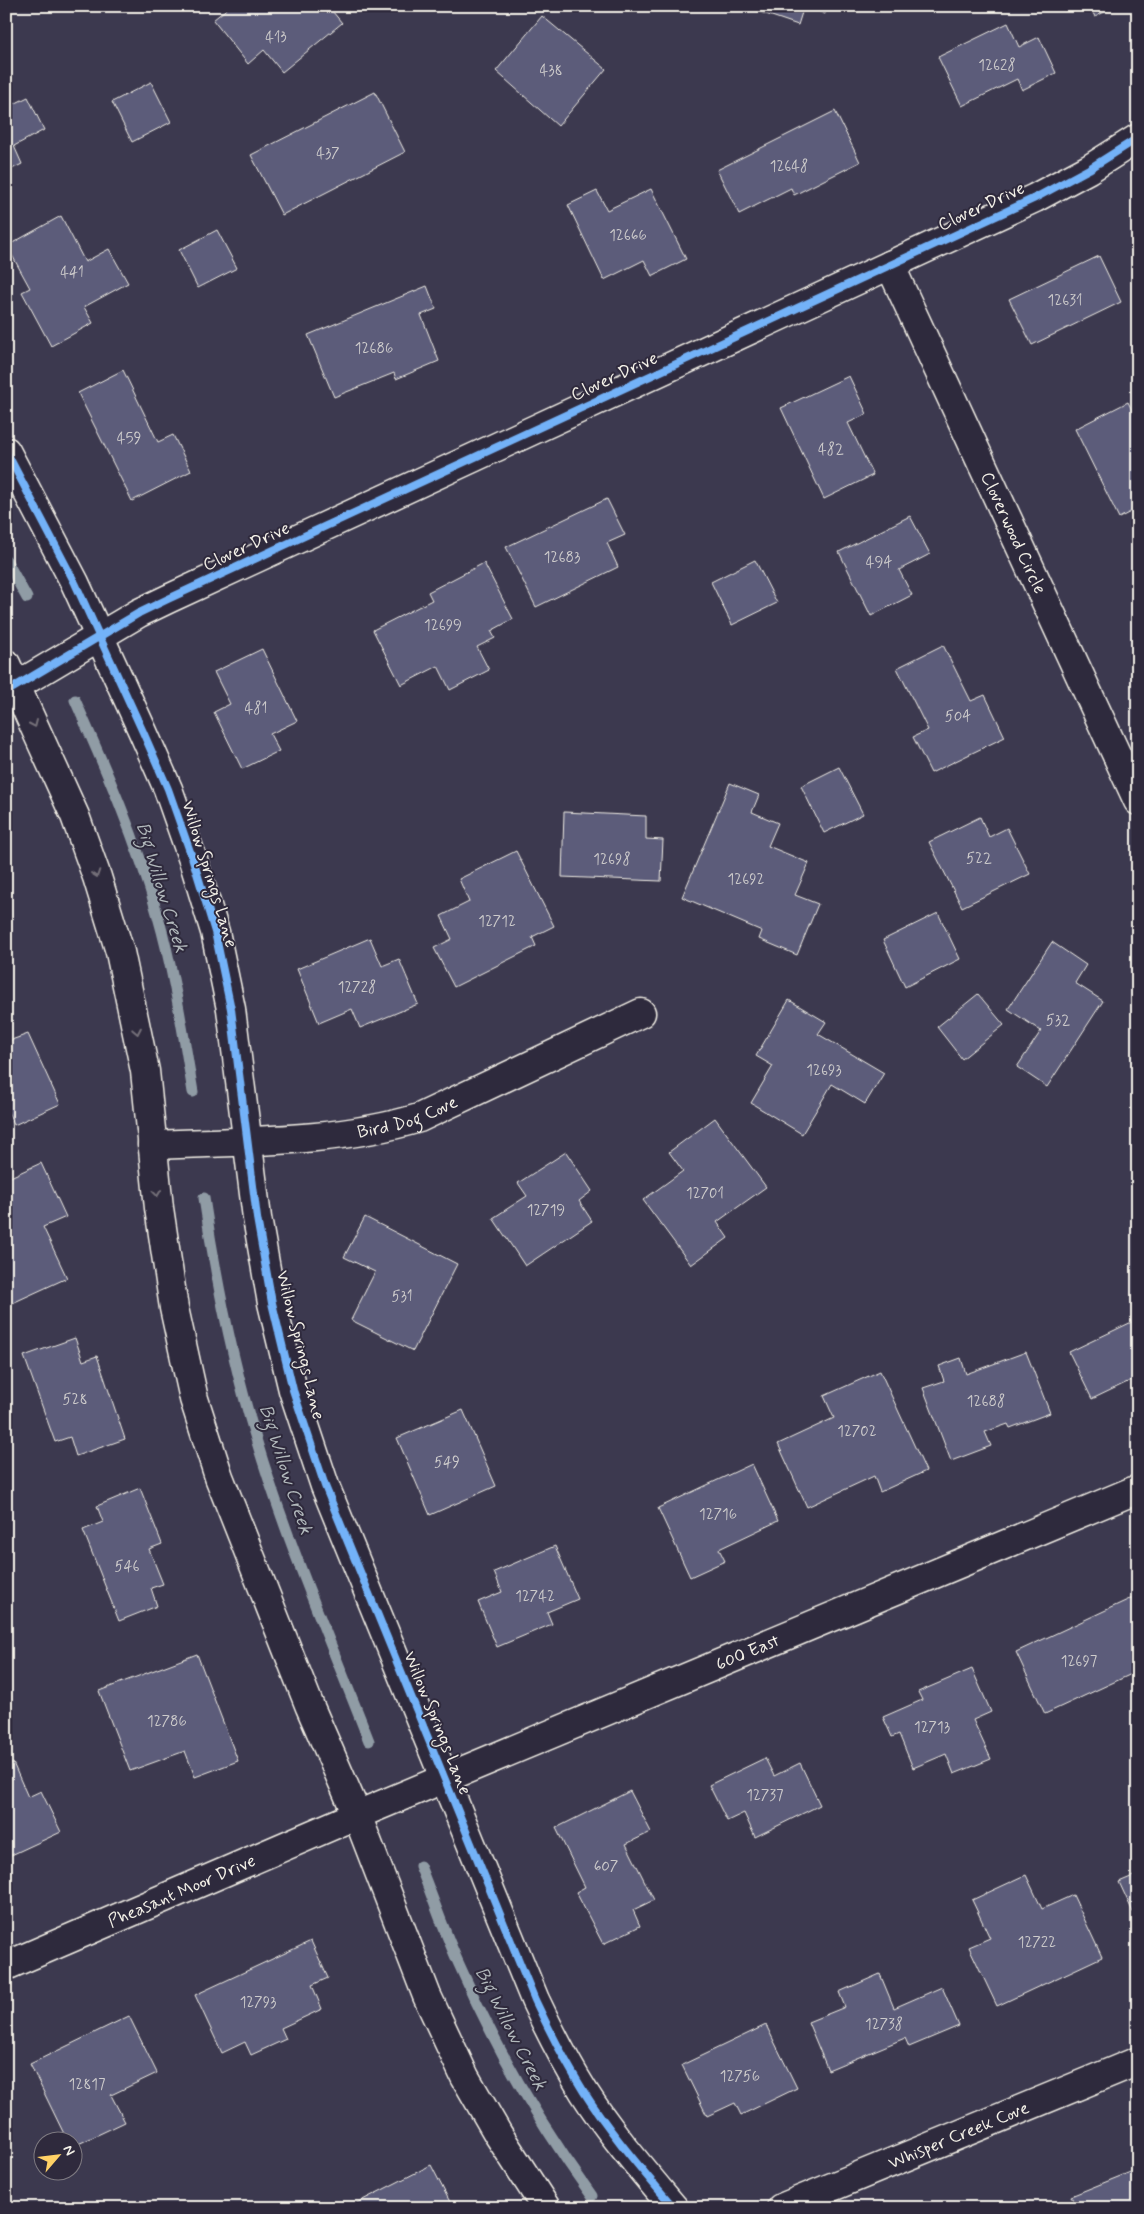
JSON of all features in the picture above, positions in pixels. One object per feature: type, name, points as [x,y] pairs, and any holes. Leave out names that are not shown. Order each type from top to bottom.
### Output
[{"type":"street","name":"Clover Drive","points":[[10,680],[168,599],[1035,198],[1089,169],[1138,138]]},
{"type":"street","name":"Cloverwood Circle","points":[[890,265],[1138,801]]},
{"type":"street","name":"Willow Springs Lane","points":[[6,451],[71,575],[168,790],[216,932],[231,1009],[257,1218],[272,1303],[293,1390],[324,1486],[446,1779],[492,1900],[557,2046],[585,2093],[631,2157],[674,2208]]},
{"type":"street","points":[[10,680],[76,816],[120,952],[145,1071],[159,1208],[174,1308],[197,1407],[219,1477],[252,1566],[357,1815],[427,1996],[465,2077],[498,2134],[546,2208]]},
{"type":"street","name":"Bird Dog Cove","points":[[152,1145],[302,1137],[375,1129],[419,1118],[641,1013]]},
{"type":"street","name":"600 East","points":[[357,1815],[1138,1489]]},
{"type":"street","name":"Pheasant Moor Drive","points":[[6,1966],[357,1815]]},
{"type":"street","name":"Whisper Creek Cove","points":[[781,2208],[1138,2061]]},
{"type":"building","points":[[230,6],[328,6],[342,23],[282,72],[264,50],[248,64],[213,20]]},
{"type":"building","points":[[756,6],[804,6],[798,25],[754,10]]},
{"type":"building","points":[[804,6],[828,6],[825,14]]},
{"type":"building","points":[[1090,6],[1115,6],[1095,17]]},
{"type":"building","points":[[542,16],[606,69],[558,126],[496,71]]},
{"type":"building","points":[[1008,23],[1019,47],[1039,37],[1056,73],[1022,90],[1017,79],[962,106],[938,57]]},
{"type":"building","points":[[151,82],[171,122],[132,142],[112,102]]},
{"type":"building","points":[[375,92],[405,152],[282,215],[251,155]]},
{"type":"building","points":[[28,97],[44,130],[14,146],[22,164],[6,172],[6,108]]},
{"type":"building","points":[[835,111],[860,162],[794,195],[791,188],[739,214],[717,170]]},
{"type":"building","points":[[651,189],[686,259],[652,276],[644,260],[604,280],[568,205],[597,191],[607,210]]},
{"type":"building","points":[[61,216],[85,262],[109,249],[128,283],[84,307],[93,323],[51,346],[22,292],[30,288],[7,246]]},
{"type":"building","points":[[217,230],[237,268],[198,288],[179,250]]},
{"type":"building","points":[[1099,256],[1121,302],[1032,345],[1009,299]]},
{"type":"building","points":[[427,286],[436,309],[421,315],[439,361],[396,379],[394,373],[334,397],[308,335]]},
{"type":"building","points":[[123,370],[158,442],[173,435],[191,471],[132,501],[78,393]]},
{"type":"building","points":[[849,376],[867,414],[848,423],[873,475],[824,499],[781,408]]},
{"type":"building","points":[[1128,402],[1138,422],[1138,508],[1119,518],[1075,429]]},
{"type":"building","points":[[607,499],[625,535],[607,543],[618,567],[536,607],[506,547]]},
{"type":"building","points":[[910,516],[930,554],[899,570],[912,595],[871,616],[839,552]]},
{"type":"building","points":[[755,560],[777,603],[732,625],[711,582]]},
{"type":"building","points":[[484,563],[513,619],[491,631],[495,638],[477,647],[489,670],[450,690],[438,666],[401,685],[373,630],[432,600],[428,592]]},
{"type":"building","points":[[943,645],[971,701],[985,695],[1005,737],[931,773],[913,737],[928,730],[897,668]]},
{"type":"building","points":[[262,649],[297,721],[270,734],[279,751],[242,769],[214,712],[230,704],[214,672]]},
{"type":"building","points":[[839,767],[863,814],[824,833],[801,786]]},
{"type":"building","points":[[730,783],[759,795],[752,812],[778,823],[768,846],[809,863],[795,895],[818,904],[797,955],[759,939],[762,931],[682,897]]},
{"type":"building","points":[[564,812],[646,816],[646,839],[663,840],[661,881],[562,877]]},
{"type":"building","points":[[980,817],[989,837],[1007,828],[1030,874],[962,907],[929,842]]},
{"type":"building","points":[[516,851],[554,926],[532,937],[536,946],[454,987],[434,948],[452,939],[441,916],[469,902],[459,879]]},
{"type":"building","points":[[938,913],[960,959],[905,987],[883,940]]},
{"type":"building","points":[[370,938],[382,966],[399,959],[418,1004],[360,1028],[352,1009],[319,1023],[297,969]]},
{"type":"building","points":[[1052,942],[1086,965],[1075,983],[1103,1001],[1047,1087],[1017,1067],[1041,1031],[1008,1009]]},
{"type":"building","points":[[978,994],[1004,1025],[962,1059],[937,1027]]},
{"type":"building","points":[[789,1000],[826,1022],[818,1034],[884,1073],[865,1104],[832,1084],[802,1134],[751,1103],[773,1066],[756,1056]]},
{"type":"building","points":[[28,1034],[60,1104],[14,1125],[6,1107],[6,1042]]},
{"type":"building","points":[[715,1118],[766,1187],[717,1222],[728,1238],[691,1265],[643,1200],[683,1171],[669,1152]]},
{"type":"building","points":[[566,1152],[592,1191],[579,1201],[592,1221],[525,1266],[493,1218],[527,1196],[518,1183]]},
{"type":"building","points":[[41,1163],[66,1217],[43,1227],[67,1278],[6,1306],[6,1179]]},
{"type":"building","points":[[365,1217],[457,1264],[413,1351],[351,1320],[375,1272],[344,1257]]},
{"type":"building","points":[[1138,1319],[1138,1377],[1092,1399],[1069,1352]]},
{"type":"building","points":[[75,1338],[83,1361],[97,1356],[125,1439],[76,1456],[70,1437],[55,1442],[24,1356]]},
{"type":"building","points":[[1026,1352],[1050,1413],[1010,1428],[1008,1424],[985,1432],[991,1446],[951,1461],[923,1388],[944,1381],[939,1366],[961,1358],[966,1374]]},
{"type":"building","points":[[880,1371],[926,1471],[880,1492],[874,1476],[807,1507],[778,1444],[834,1418],[824,1396]]},
{"type":"building","points":[[463,1410],[496,1486],[430,1515],[397,1438]]},
{"type":"building","points":[[752,1464],[778,1521],[719,1549],[725,1561],[690,1577],[658,1508]]},
{"type":"building","points":[[140,1488],[162,1544],[149,1549],[163,1584],[151,1588],[157,1606],[119,1621],[83,1530],[103,1522],[97,1506]]},
{"type":"building","points":[[555,1546],[578,1599],[547,1612],[552,1624],[497,1647],[478,1602],[502,1592],[494,1572]]},
{"type":"building","points":[[1134,1597],[1138,1606],[1138,1671],[1045,1714],[1016,1652]]},
{"type":"building","points":[[197,1654],[238,1761],[195,1777],[185,1751],[130,1771],[99,1691]]},
{"type":"building","points":[[972,1669],[991,1712],[973,1720],[991,1759],[954,1774],[946,1754],[913,1768],[899,1734],[892,1737],[883,1717],[922,1700],[918,1692]]},
{"type":"building","points":[[765,1758],[774,1776],[800,1763],[820,1805],[755,1837],[744,1813],[727,1821],[709,1785]]},
{"type":"building","points":[[13,1763],[28,1797],[41,1791],[61,1832],[7,1857],[6,1766]]},
{"type":"building","points":[[630,1791],[651,1832],[626,1844],[654,1900],[633,1910],[640,1926],[603,1944],[576,1892],[585,1887],[556,1828]]},
{"type":"building","points":[[1138,1874],[1138,1923],[1119,1882]]},
{"type":"building","points":[[1026,1875],[1042,1909],[1073,1895],[1102,1957],[997,2006],[969,1947],[990,1938],[972,1900]]},
{"type":"building","points":[[311,1941],[328,1978],[312,1985],[322,2009],[281,2028],[286,2039],[251,2055],[245,2042],[222,2053],[195,1995]]},
{"type":"building","points":[[880,1974],[894,2008],[942,1987],[959,2026],[909,2047],[905,2038],[828,2070],[808,2022],[845,2007],[839,1992]]},
{"type":"building","points":[[129,2016],[157,2073],[111,2095],[125,2122],[82,2142],[82,2132],[63,2132],[30,2064]]},
{"type":"building","points":[[766,2025],[797,2088],[741,2115],[735,2103],[707,2116],[682,2065]]},
{"type":"building","points":[[431,2165],[453,2208],[347,2208]]},
{"type":"building","points":[[1133,2171],[1138,2183],[1138,2208],[1076,2208],[1071,2196]]},
{"type":"waterway","name":"Big Willow Creek","points":[[6,560],[27,598]]},
{"type":"waterway","name":"Big Willow Creek","points":[[75,700],[120,805],[149,886],[173,980],[193,1092]]},
{"type":"waterway","name":"Big Willow Creek","points":[[204,1198],[226,1320],[239,1380],[256,1439],[281,1516],[369,1741]]},
{"type":"waterway","name":"Big Willow Creek","points":[[420,1866],[458,1962],[502,2053],[536,2112],[592,2196]]},
{"type":"cycle path","points":[[6,692],[139,613],[1035,198],[1089,169],[1138,138]]},
{"type":"cycle path","points":[[6,451],[75,583],[168,789],[193,860],[215,932],[231,1009],[257,1218],[272,1303],[293,1390],[325,1486],[535,2000],[558,2047],[594,2107],[627,2152],[674,2208]]}]
